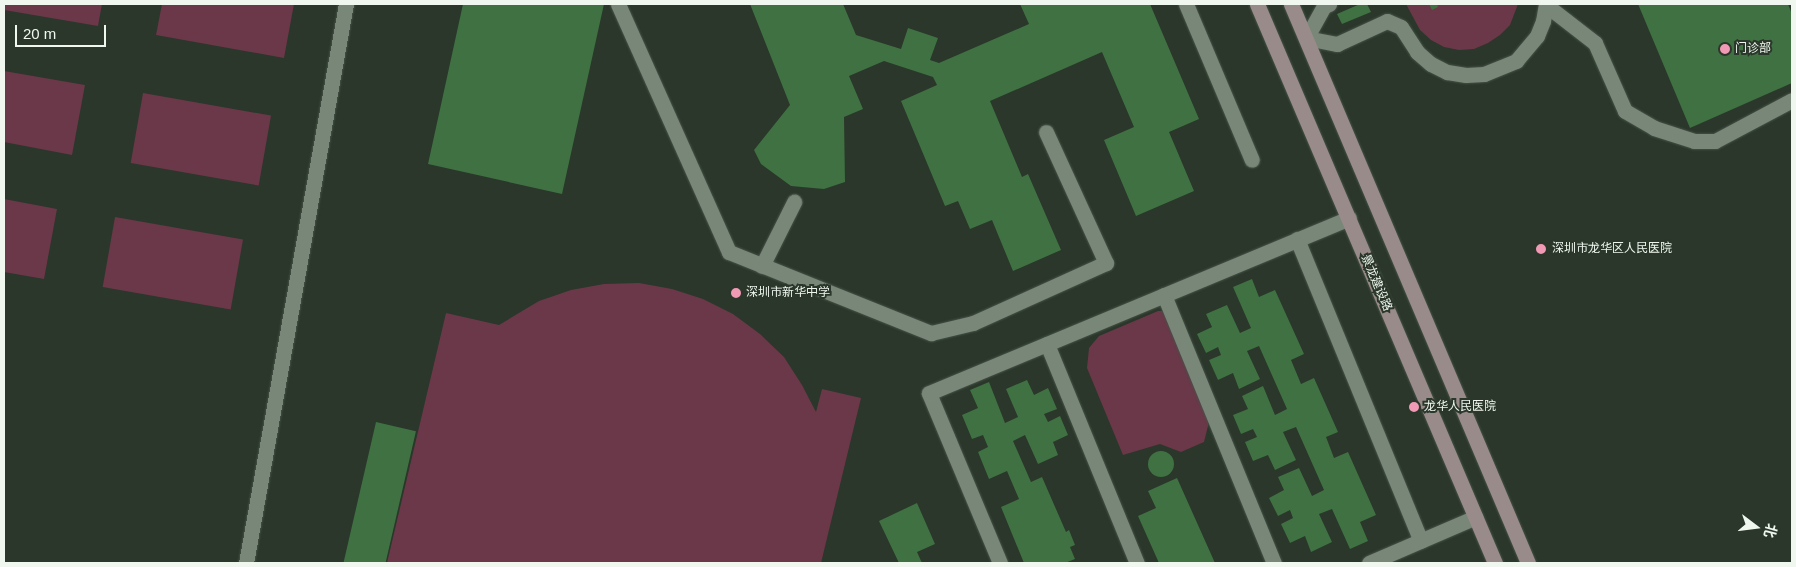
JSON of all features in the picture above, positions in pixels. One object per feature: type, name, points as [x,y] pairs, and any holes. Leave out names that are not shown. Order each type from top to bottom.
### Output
[{"type":"main road","name":"景龙建设路","points":[[1257,4],[1495,563]]},
{"type":"main road","points":[[1291,4],[1528,563]]},
{"type":"street","points":[[246,563],[346,4]]},
{"type":"street","points":[[618,4],[729,252],[931,333],[973,324],[1106,264],[1046,132]]},
{"type":"street","points":[[1186,4],[1252,160]]},
{"type":"street","points":[[1329,4],[1324,6],[1306,38],[1337,44],[1387,21],[1401,27],[1417,52],[1431,64],[1447,72],[1466,75],[1484,74],[1516,61],[1528,50],[1537,36],[1543,21],[1546,4],[1595,43],[1625,111],[1654,128],[1694,141],[1715,141],[1792,100]]},
{"type":"street","points":[[762,266],[794,202]]},
{"type":"street","points":[[1000,563],[930,393],[1349,218]]},
{"type":"street","points":[[1297,239],[1422,541]]},
{"type":"street","points":[[1164,295],[1274,563]]},
{"type":"street","points":[[1047,344],[1137,563]]},
{"type":"street","points":[[1369,563],[1476,517]]},
{"type":"shaded area","points":[[4,4],[102,4],[98,26],[4,10]]},
{"type":"shaded area","points":[[162,4],[294,4],[284,58],[156,35]]},
{"type":"shaded area","points":[[1406,4],[1518,4],[1510,25],[1500,35],[1474,49],[1459,50],[1444,47],[1431,40],[1420,30]]},
{"type":"shaded area","points":[[4,71],[85,85],[72,155],[4,142]]},
{"type":"shaded area","points":[[143,93],[271,116],[259,185],[131,163]]},
{"type":"shaded area","points":[[4,199],[57,209],[44,279],[4,272]]},
{"type":"shaded area","points":[[115,217],[243,240],[231,309],[103,287]]},
{"type":"shaded area","points":[[639,283],[672,289],[703,299],[733,314],[760,334],[784,357],[816,412],[822,389],[861,398],[821,563],[387,563],[446,313],[499,325],[539,301],[571,290],[604,284]]},
{"type":"shaded area","points":[[1158,311],[1164,311],[1210,418],[1204,442],[1181,452],[1160,444],[1123,455],[1087,368],[1089,348],[1099,336]]},
{"type":"building","points":[[463,4],[604,4],[562,194],[428,164]]},
{"type":"building","points":[[750,4],[843,4],[856,35],[901,49],[908,28],[938,38],[930,60],[939,63],[1029,24],[1020,4],[1150,4],[1199,119],[1169,132],[1194,191],[1136,216],[1104,140],[1134,127],[1102,52],[990,101],[1022,177],[1028,174],[1061,250],[1013,271],[992,220],[970,229],[958,201],[945,206],[901,101],[937,85],[933,77],[884,61],[849,76],[863,109],[844,117],[845,182],[824,189],[791,186],[761,164],[754,150],[790,105]]},
{"type":"building","points":[[1360,4],[1367,4],[1371,12],[1342,24],[1337,14]]},
{"type":"building","points":[[1429,4],[1437,4],[1438,7],[1432,10]]},
{"type":"building","name":"门诊部","points":[[1638,4],[1788,4],[1792,14],[1792,83],[1690,128]]},
{"type":"building","points":[[1252,279],[1259,297],[1275,290],[1304,354],[1291,360],[1301,384],[1314,378],[1338,432],[1326,437],[1334,458],[1348,452],[1376,515],[1360,522],[1368,541],[1350,549],[1332,509],[1319,514],[1332,542],[1311,552],[1305,536],[1290,543],[1281,524],[1293,518],[1290,510],[1278,516],[1269,498],[1284,490],[1278,477],[1299,468],[1312,496],[1324,490],[1296,427],[1283,432],[1296,460],[1275,470],[1268,455],[1253,461],[1245,442],[1257,437],[1253,429],[1241,434],[1233,415],[1248,409],[1242,396],[1263,386],[1275,415],[1287,409],[1259,346],[1247,351],[1260,379],[1239,389],[1233,373],[1218,380],[1209,360],[1221,355],[1218,347],[1206,353],[1197,334],[1212,327],[1206,314],[1227,305],[1240,333],[1251,328],[1233,287]]},
{"type":"building","points":[[1027,380],[1034,395],[1048,388],[1057,409],[1044,414],[1048,422],[1060,416],[1068,435],[1053,442],[1058,455],[1038,464],[1025,435],[1013,441],[1031,482],[1042,477],[1066,532],[1069,530],[1075,545],[1070,547],[1075,559],[1065,563],[1024,563],[1001,507],[1019,499],[1007,471],[989,479],[978,452],[988,447],[983,435],[972,439],[962,415],[978,408],[970,390],[989,382],[1005,423],[1018,417],[1006,389]]},
{"type":"building","points":[[376,422],[416,431],[386,563],[343,563]]},
{"type":"building","points":[[1161,451],[1170,455],[1174,464],[1170,473],[1161,477],[1152,473],[1148,464],[1152,455]]},
{"type":"building","points":[[1177,478],[1215,563],[1159,563],[1138,516],[1156,508],[1148,491]]},
{"type":"building","points":[[917,503],[935,544],[917,552],[922,563],[899,563],[879,521]]},
{"type":"place","name":"门诊部","points":[[1725,49]]},
{"type":"place","name":"深圳市龙华区人民医院","points":[[1541,249]]},
{"type":"place","name":"深圳市新华中学","points":[[736,293]]},
{"type":"place","name":"龙华人民医院","points":[[1414,407]]}]
